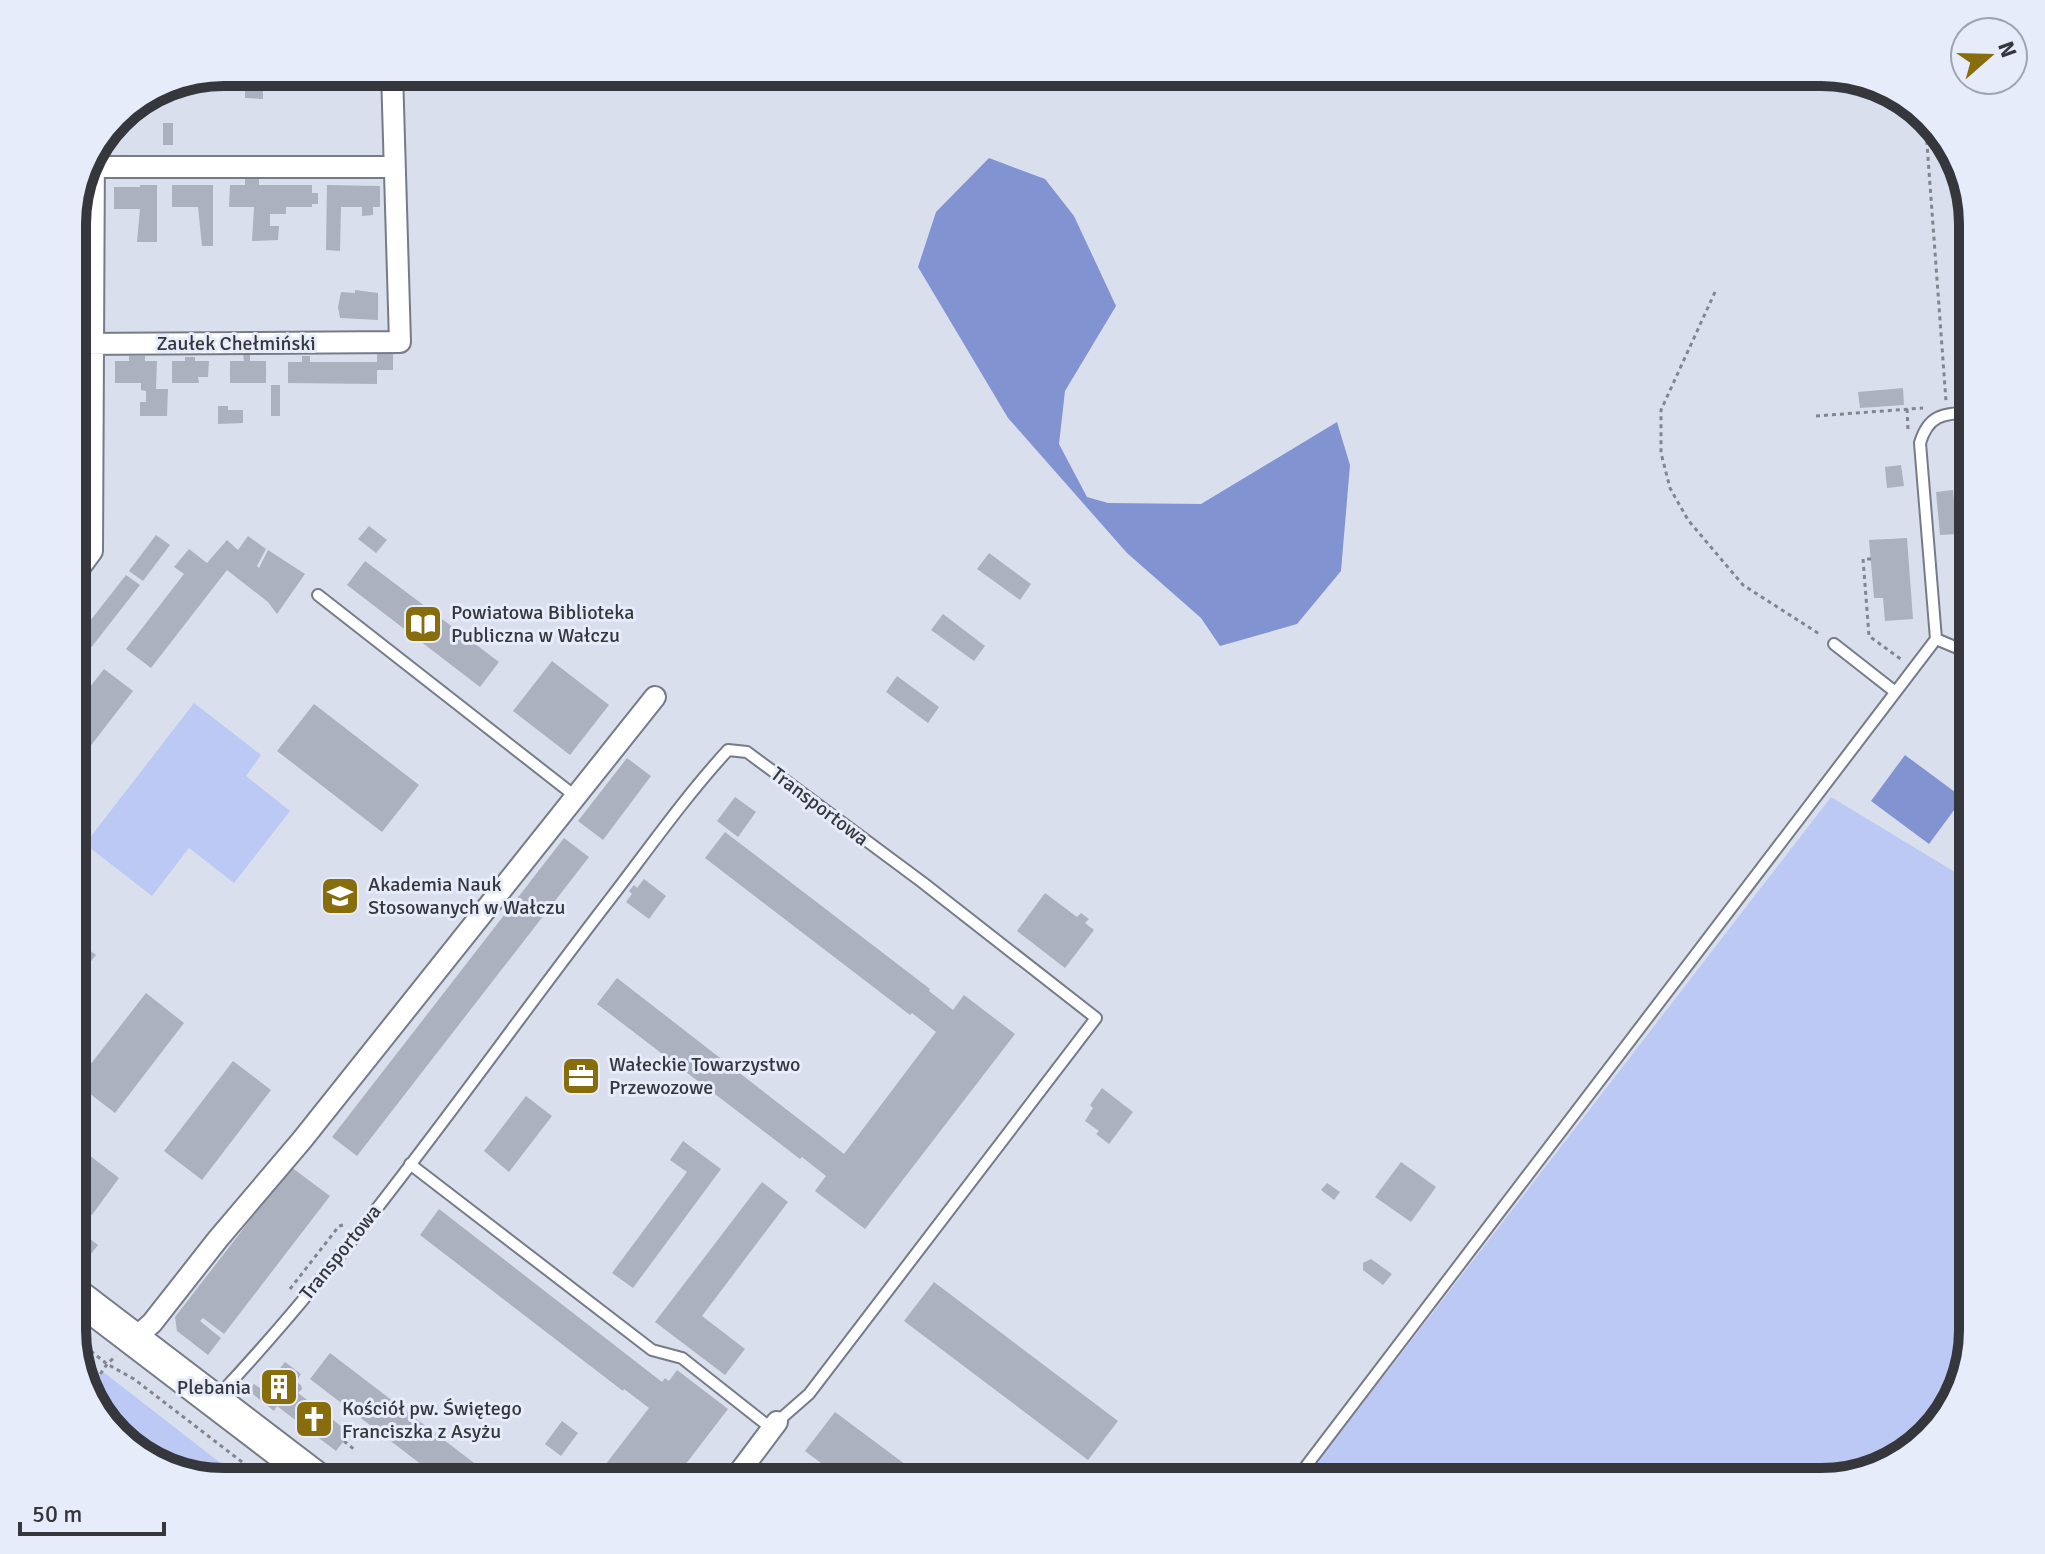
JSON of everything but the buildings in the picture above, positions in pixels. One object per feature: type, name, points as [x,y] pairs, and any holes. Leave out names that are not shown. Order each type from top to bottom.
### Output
[{"type":"main road","points":[[86,1303],[303,1468]]},
{"type":"street","points":[[101,161],[394,167],[392,86]]},
{"type":"street","name":"Zaułek Chełmiński","points":[[86,344],[400,342],[394,167]]},
{"type":"street","points":[[86,275],[89,196]]},
{"type":"street","points":[[86,372],[94,447],[92,551],[86,559]]},
{"type":"street","points":[[133,1340],[152,1323],[302,1140],[655,697]]},
{"type":"street","name":"Transportowa","points":[[742,1468],[774,1425]]},
{"type":"lane","points":[[1305,1468],[1936,639],[1920,443],[1927,424],[1947,410],[1959,411]]},
{"type":"lane","points":[[86,447],[94,447]]},
{"type":"lane","points":[[318,595],[575,796]]},
{"type":"lane","points":[[1936,639],[1959,647]]},
{"type":"lane","points":[[1834,644],[1894,691]]},
{"type":"lane","name":"Transportowa","points":[[214,1400],[265,1346],[410,1164],[728,750],[747,752],[922,882],[1096,1018],[809,1394],[774,1425]]},
{"type":"lane","points":[[410,1164],[652,1350],[682,1358],[774,1425]]},
{"type":"path","points":[[1816,416],[1907,409],[1947,410],[1926,135]]},
{"type":"path","points":[[1715,292],[1661,410],[1661,453],[1670,488],[1688,520],[1743,585],[1834,644]]},
{"type":"path","points":[[1907,409],[1909,440]]},
{"type":"path","points":[[1871,559],[1863,559],[1869,636],[1905,662]]},
{"type":"path","points":[[88,1349],[134,1379],[250,1468]]},
{"type":"path","points":[[96,1380],[107,1364]]},
{"type":"path","points":[[344,1441],[356,1451]]},
{"type":"shaded area","points":[[989,158],[1045,179],[1074,216],[1116,306],[1065,391],[1059,444],[1087,497],[1108,503],[1201,504],[1337,422],[1350,465],[1341,571],[1297,624],[1220,646],[1201,618],[1127,553],[1008,418],[918,267],[936,212]]},
{"type":"shaded area","points":[[194,703],[261,755],[246,776],[290,811],[234,883],[189,848],[152,896],[86,843]]},
{"type":"shaded area","points":[[1905,755],[1959,795],[1959,803],[1929,844],[1871,801]]},
{"type":"shaded area","points":[[1831,797],[1959,875],[1959,1330],[1952,1374],[1945,1391],[1919,1428],[1882,1454],[1865,1461],[1821,1468],[1313,1468]]},
{"type":"shaded area","points":[[102,1371],[227,1468],[180,1461],[140,1439],[115,1414],[96,1380]]},
{"type":"place","name":"Powiatowa Biblioteka Publiczna w Wałczu","points":[[423,624]]},
{"type":"place","name":"Akademia Nauk Stosowanych w Wałczu","points":[[340,896]]},
{"type":"place","name":"Wałeckie Towarzystwo Przewozowe","points":[[581,1076]]},
{"type":"place","name":"Plebania","points":[[279,1387]]},
{"type":"place","name":"Kościół pw. Świętego Franciszka z Asyżu","points":[[314,1419]]}]
